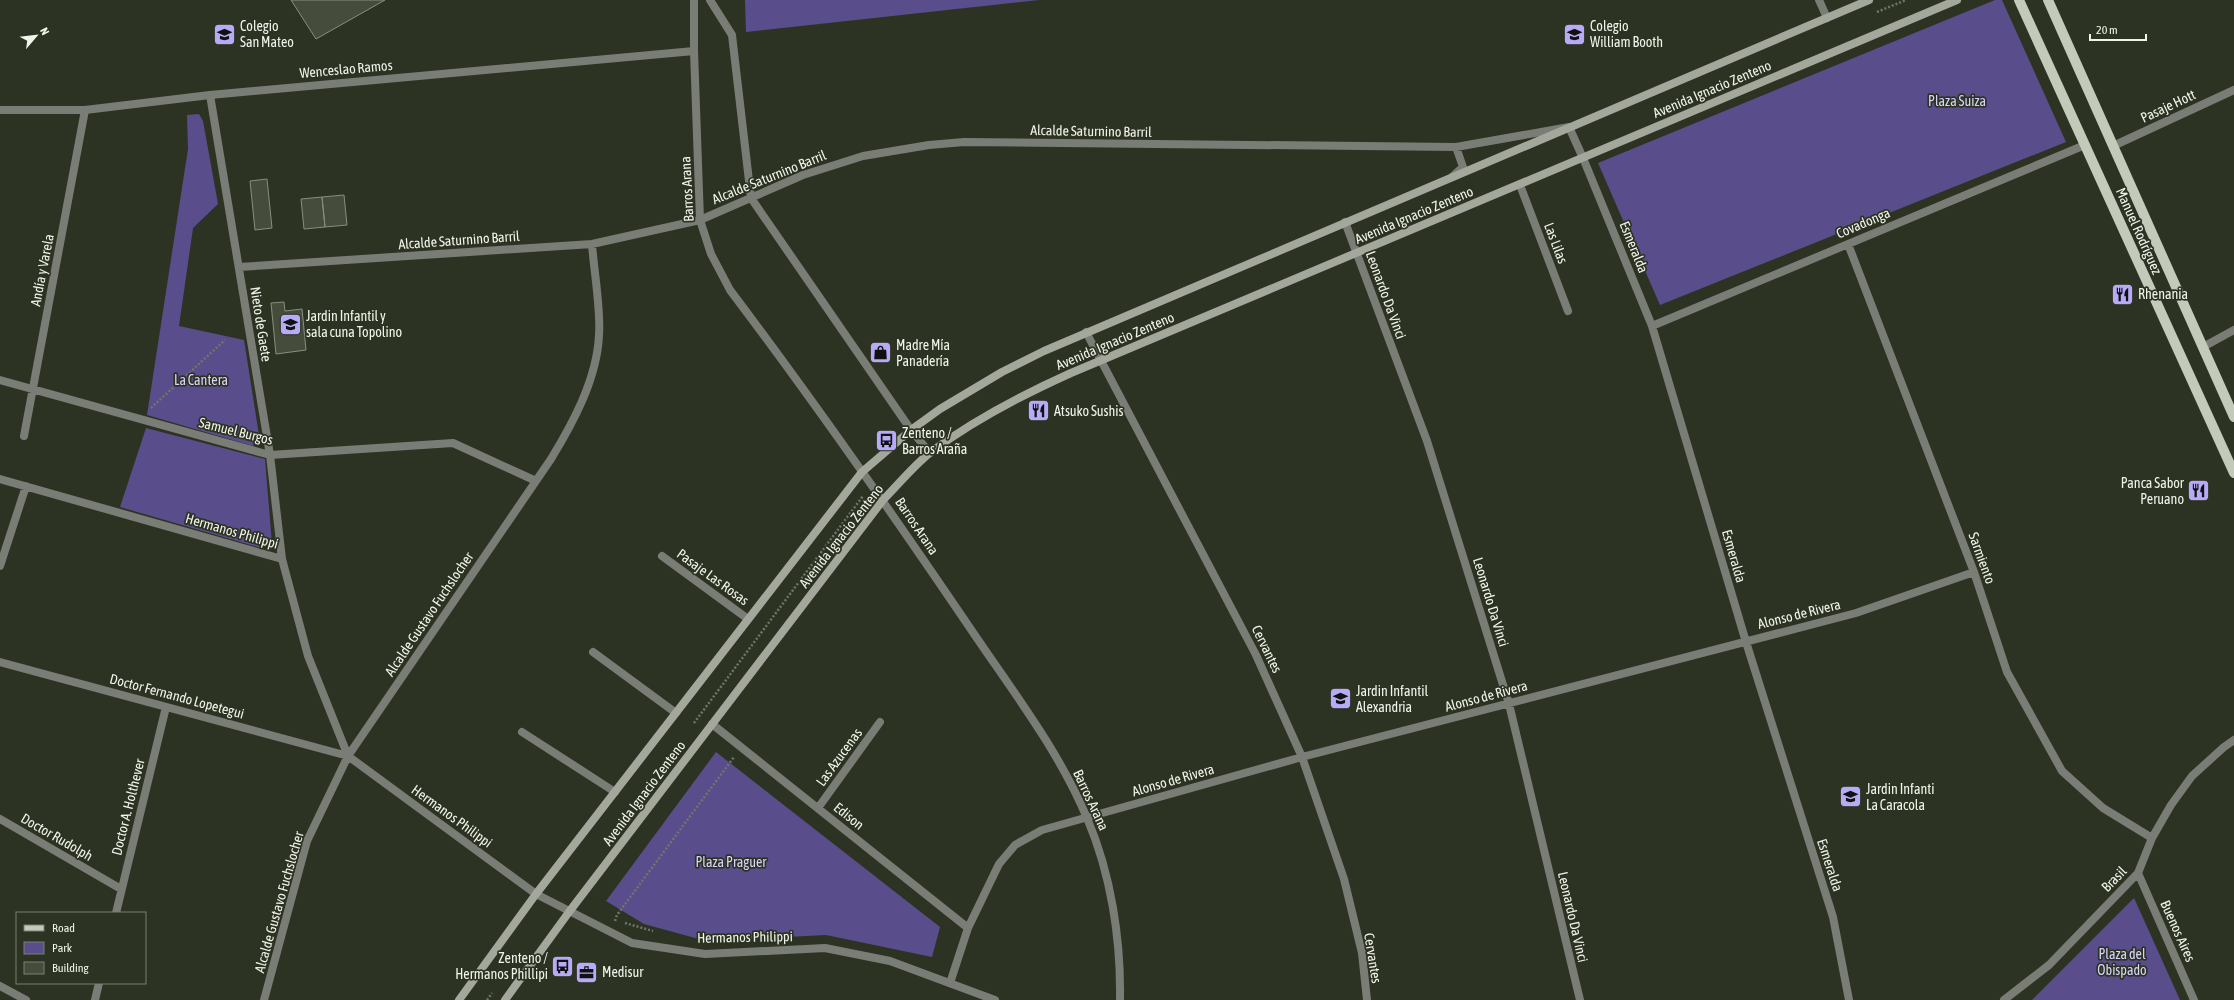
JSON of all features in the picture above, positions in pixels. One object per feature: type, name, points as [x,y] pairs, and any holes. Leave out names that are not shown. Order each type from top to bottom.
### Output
[{"type":"main road","name":"Avenida Ignacio Zenteno","points":[[459,1000],[536,894],[862,472],[911,430],[940,409],[1002,372],[1086,332],[1869,0]]},
{"type":"main road","name":"Avenida Ignacio Zenteno","points":[[506,1000],[569,912],[883,500],[930,453],[957,434],[1013,401],[1100,362],[1957,0]]},
{"type":"main road","name":"Manuel Rodríguez","points":[[2019,0],[2234,473]]},
{"type":"main road","name":"Manuel Rodríguez","points":[[2048,0],[2234,417]]},
{"type":"street","name":"Barros Arana","points":[[694,0],[694,51],[700,220],[711,254],[730,290],[883,500],[1057,757],[1087,818],[1099,851],[1115,921],[1119,952],[1120,1000]]},
{"type":"street","points":[[710,0],[732,35],[751,198],[911,430],[930,453]]},
{"type":"street","points":[[1819,0],[1827,18]]},
{"type":"street","name":"Wenceslao Ramos","points":[[0,110],[86,110],[210,95],[694,51]]},
{"type":"street","name":"Pasaje Hott","points":[[2113,146],[2234,90]]},
{"type":"street","name":"Nieto de Gaete","points":[[210,95],[270,455],[282,559]]},
{"type":"street","name":"Andía y Varela","points":[[24,436],[86,110]]},
{"type":"street","name":"Alcalde Saturnino Barril","points":[[239,267],[592,244],[700,220],[803,175],[863,156],[929,145],[964,142],[1456,147],[1569,127]]},
{"type":"street","name":"Esmeralda","points":[[1569,127],[1584,158],[1652,326],[1746,642],[1833,917],[1848,1000]]},
{"type":"street","name":"Covadonga","points":[[1652,326],[2085,145]]},
{"type":"street","points":[[1452,177],[1463,167],[1456,147]]},
{"type":"street","name":"Las Lilas","points":[[1520,184],[1568,311]]},
{"type":"street","name":"Leonardo Da Vinci","points":[[1345,222],[1426,441],[1509,704],[1580,1000]]},
{"type":"street","name":"Alcalde Gustavo Fuchslocher","points":[[264,1000],[308,841],[348,756],[536,481],[565,436],[577,412],[594,362],[599,335],[592,244]]},
{"type":"street","name":"Sarmiento","points":[[1848,244],[1974,572],[2007,672],[2062,771],[2103,808],[2152,838]]},
{"type":"street","points":[[2203,347],[2234,330]]},
{"type":"street","name":"Cervantes","points":[[1086,332],[1100,362],[1256,655],[1302,757],[1344,879],[1362,953],[1367,1000]]},
{"type":"street","name":"Samuel Burgos","points":[[0,380],[270,455],[453,443],[536,481]]},
{"type":"street","name":"Hermanos Philippi","points":[[0,479],[282,559],[308,656],[348,756],[536,894],[569,912],[632,943],[705,954],[825,948],[890,961],[995,1000]]},
{"type":"street","points":[[0,566],[26,486]]},
{"type":"street","name":"Pasaje Las Rosas","points":[[662,556],[748,619]]},
{"type":"street","name":"Alonso de Rivera","points":[[950,983],[968,928],[999,864],[1015,845],[1042,830],[1302,757],[1856,613],[1974,572]]},
{"type":"street","points":[[593,652],[676,713]]},
{"type":"street","name":"Doctor Fernando Lopetegui","points":[[0,662],[348,756]]},
{"type":"street","name":"Doctor A. Holthever","points":[[116,912],[166,706]]},
{"type":"street","name":"Las Azucenas","points":[[818,808],[880,722]]},
{"type":"street","name":"Edison","points":[[712,724],[968,928]]},
{"type":"street","points":[[522,732],[615,792]]},
{"type":"street","name":"Brasil","points":[[2004,1000],[2049,965],[2138,873],[2152,838],[2171,805],[2192,776],[2234,740]]},
{"type":"street","name":"Doctor Rudolph","points":[[0,819],[121,889]]},
{"type":"street","name":"Buenos Aires","points":[[2138,873],[2194,1000]]},
{"type":"street","points":[[95,1000],[99,984]]},
{"type":"street","points":[[0,986],[26,1000]]},
{"type":"path","points":[[151,408],[225,340]]},
{"type":"path","points":[[608,931],[617,915],[741,747]]},
{"type":"green space","points":[[745,0],[1039,0],[746,32]]},
{"type":"green space","name":"Plaza Suiza","points":[[1995,0],[2002,0],[2066,142],[1660,305],[1598,163]]},
{"type":"green space","name":"La Cantera","points":[[199,114],[203,121],[218,204],[193,228],[179,326],[244,340],[259,435],[253,446],[147,415],[188,149],[187,115]]},
{"type":"green space","points":[[146,428],[265,459],[272,544],[261,548],[120,507]]},
{"type":"green space","name":"Plaza Praguer","points":[[716,752],[940,927],[932,957],[826,935],[706,941],[644,924],[606,901]]},
{"type":"green space","name":"Plaza del Obispado","points":[[2134,898],[2180,1000],[2032,1000]]},
{"type":"building","points":[[291,0],[385,0],[316,39]]},
{"type":"building","points":[[267,179],[272,228],[255,230],[250,181]]},
{"type":"building","points":[[344,195],[347,225],[325,227],[322,197]]},
{"type":"building","points":[[322,197],[325,227],[304,229],[301,199]]},
{"type":"building","points":[[284,302],[285,311],[302,309],[306,350],[276,354],[271,303]]},
{"type":"place","name":"Colegio San Mateo","points":[[225,34]]},
{"type":"place","name":"Colegio William Booth","points":[[1575,34]]},
{"type":"place","name":"Rhenania","points":[[2123,294]]},
{"type":"place","name":"Jardin Infantil y sala cuna Topolino","points":[[290,324]]},
{"type":"place","name":"Madre Mía Panadería","points":[[881,353]]},
{"type":"place","name":"Atsuko Sushis","points":[[1038,411]]},
{"type":"place","name":"Zenteno / Barros Araña","points":[[886,441]]},
{"type":"place","name":"Panca Sabor Peruano","points":[[2199,491]]},
{"type":"place","name":"Jardin Infantil Alexandria","points":[[1340,699]]},
{"type":"place","name":"Jardin Infanti La Caracola","points":[[1851,797]]},
{"type":"place","name":"Zenteno / Hermanos Phillipi","points":[[563,966]]},
{"type":"place","name":"Medisur","points":[[586,972]]}]
